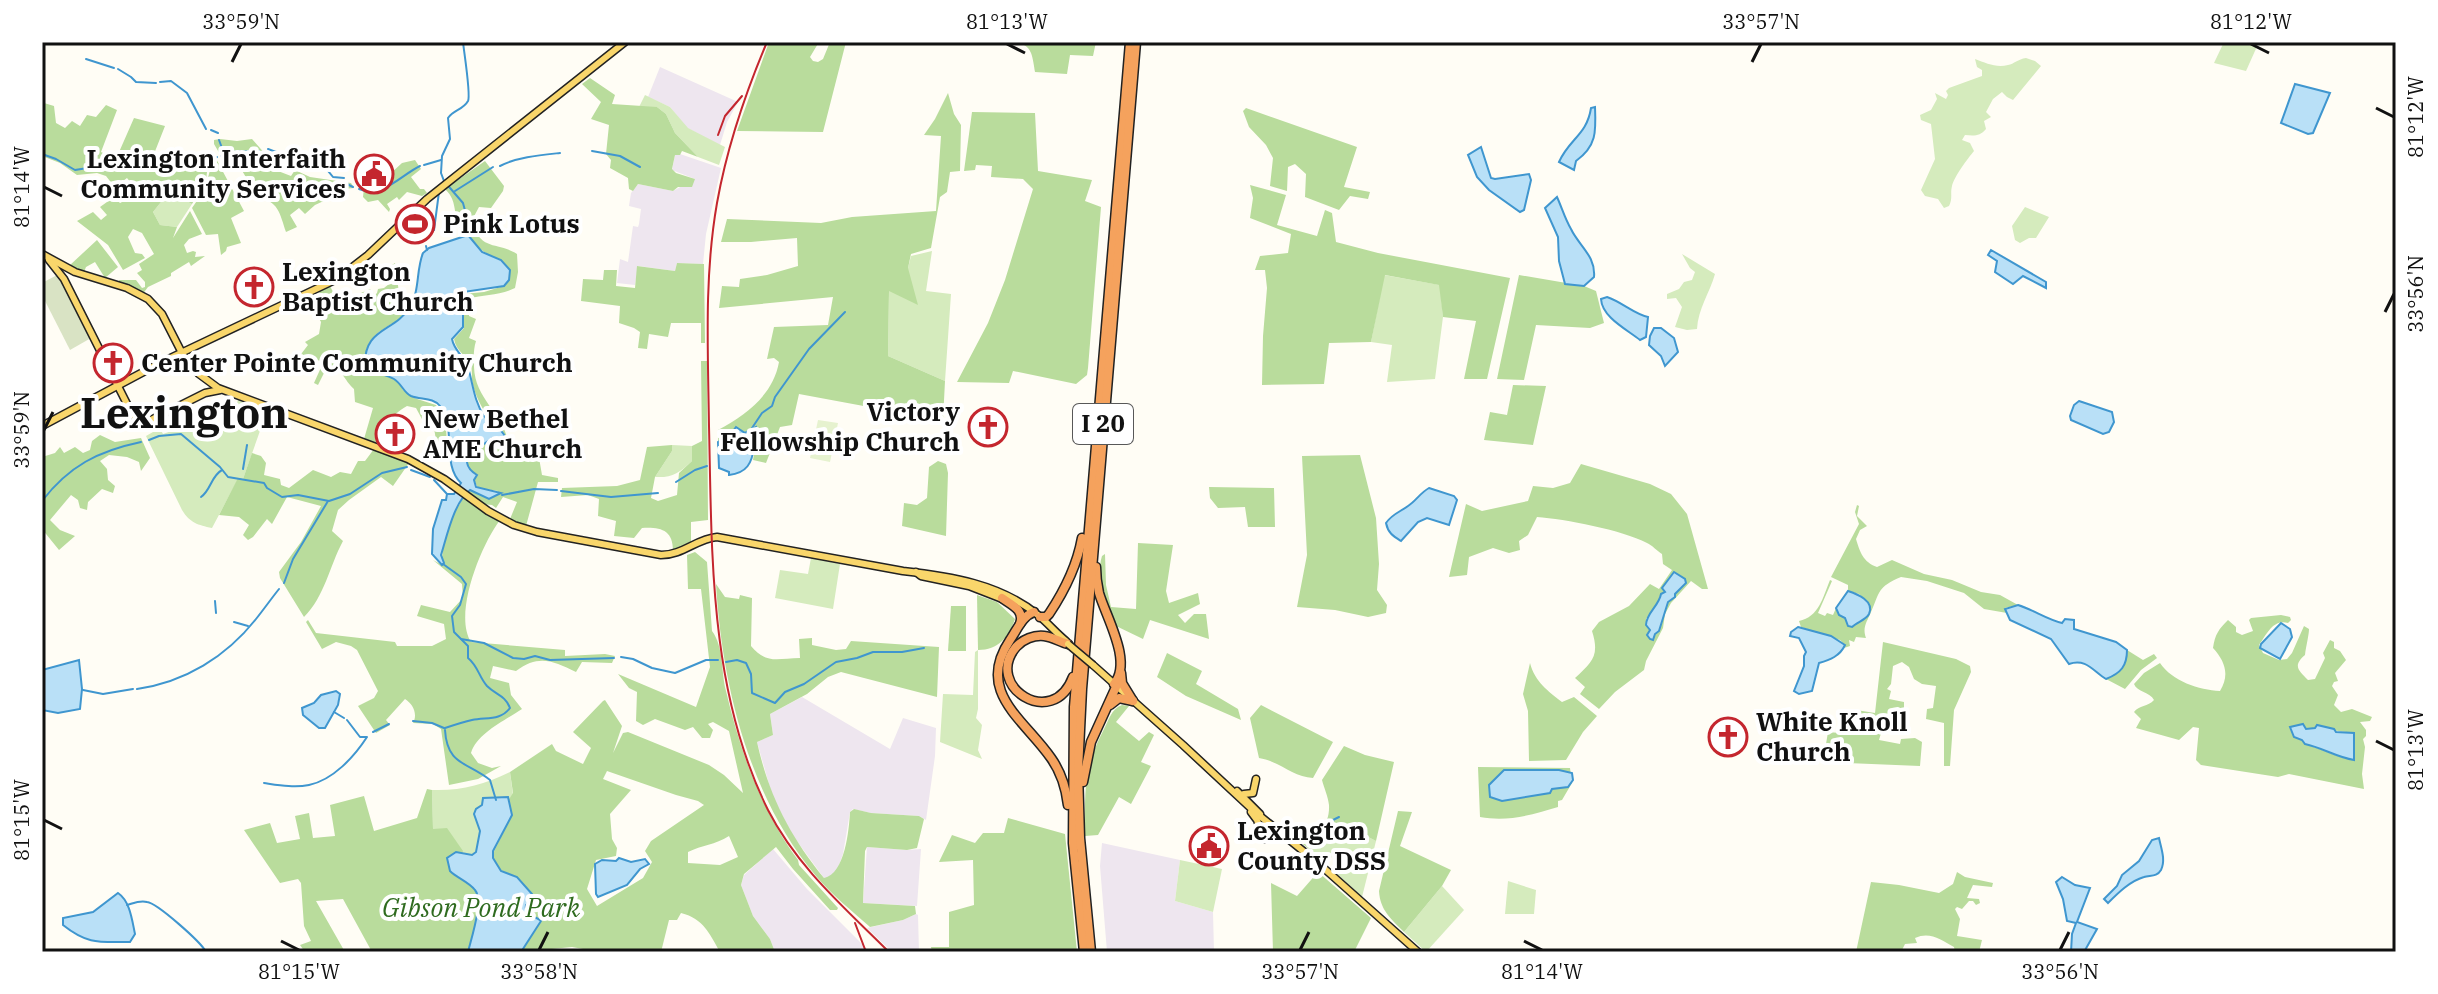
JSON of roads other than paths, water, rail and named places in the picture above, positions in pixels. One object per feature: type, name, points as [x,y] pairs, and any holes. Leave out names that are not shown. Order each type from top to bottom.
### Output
[{"type":"highway","name":"I 20","points":[[1091,952],[1079,807],[1082,689],[1130,42]]},
{"type":"highway","name":"I 20","points":[[1084,952],[1074,856],[1072,742],[1078,641],[1136,42]]},
{"type":"highway","points":[[1020,624],[1035,614],[1046,617],[1049,614],[1075,567],[1096,478]]},
{"type":"highway","points":[[1096,478],[1097,584],[1119,650],[1123,684],[1133,701]]},
{"type":"highway","points":[[1002,598],[1021,612],[1022,617],[1000,657],[1000,689],[1009,707],[1058,769],[1066,790],[1074,856]]},
{"type":"highway","points":[[1068,644],[1038,636],[1017,646],[1008,669],[1019,694],[1030,701],[1042,702],[1053,700],[1063,693],[1073,677],[1078,641]]},
{"type":"highway","points":[[1079,807],[1088,753],[1121,671]]},
{"type":"highway","points":[[1105,712],[1117,699],[1133,701]]},
{"type":"main road","points":[[42,426],[168,360],[337,279],[447,183],[625,42]]},
{"type":"main road","points":[[44,255],[75,272],[127,288],[148,299],[162,314],[182,354],[196,371],[223,391],[408,459],[499,517],[521,527],[661,555],[679,553],[704,539],[717,537],[923,571],[981,585],[1011,598],[1035,614],[1244,803],[1283,833],[1418,952]]},
{"type":"main road","points":[[44,255],[64,279],[135,420],[143,424],[205,393],[223,391]]},
{"type":"main road","points":[[205,393],[211,384]]},
{"type":"main road","points":[[916,572],[1002,598],[1035,614],[1049,627]]},
{"type":"main road","points":[[1218,777],[1251,803],[1262,817]]},
{"type":"main road","points":[[1236,790],[1251,795],[1256,779]]},
{"type":"main road","points":[[1244,803],[1257,820],[1264,839],[1272,831],[1283,833]]},
{"type":"water","points":[[2295,84],[2330,93],[2313,133],[2308,134],[2281,123]]},
{"type":"water","points":[[1595,107],[1592,144],[1576,161],[1574,170],[1559,162],[1586,125],[1591,108]]},
{"type":"water","points":[[1481,147],[1491,178],[1529,174],[1531,180],[1524,210],[1520,212],[1489,190],[1477,177],[1468,155]]},
{"type":"water","points":[[1557,197],[1574,235],[1592,263],[1594,277],[1584,286],[1565,284],[1559,261],[1558,237],[1545,208]]},
{"type":"water","points":[[468,235],[482,252],[501,260],[510,270],[509,280],[504,286],[463,292],[463,327],[452,339],[468,367],[481,410],[506,439],[504,442],[492,438],[484,444],[470,447],[467,463],[477,475],[474,480],[476,487],[501,493],[489,499],[470,490],[464,495],[449,529],[441,555],[442,565],[432,554],[433,529],[442,500],[446,500],[447,494],[454,494],[461,483],[452,466],[445,415],[434,401],[411,396],[394,379],[365,367],[366,354],[374,337],[396,322],[410,307],[423,253],[429,248]]},
{"type":"water","points":[[1991,250],[2046,282],[2046,288],[2023,276],[2013,284],[1995,272],[1997,261],[1988,255]]},
{"type":"water","points":[[1607,297],[1648,317],[1646,337],[1640,340],[1610,317],[1601,299]]},
{"type":"water","points":[[1654,328],[1661,328],[1674,338],[1678,352],[1665,366],[1661,356],[1649,345]]},
{"type":"water","points":[[2079,401],[2112,412],[2114,422],[2109,432],[2103,434],[2071,420],[2074,405]]},
{"type":"water","points":[[736,427],[745,433],[756,427],[756,434],[748,466],[729,475],[729,472],[719,468],[718,442]]},
{"type":"water","points":[[1429,488],[1454,496],[1457,500],[1449,525],[1427,518],[1418,522],[1401,541],[1391,534],[1386,523]]},
{"type":"water","points":[[1674,572],[1686,583],[1668,602],[1659,631],[1653,640],[1650,639],[1647,621],[1665,592],[1662,588]]},
{"type":"water","points":[[1848,591],[1870,605],[1866,618],[1852,627],[1848,626],[1836,608]]},
{"type":"water","points":[[2018,605],[2062,623],[2065,619],[2074,620],[2074,629],[2116,642],[2127,650],[2124,665],[2106,679],[2085,664],[2069,664],[2051,639],[2010,620],[2005,609]]},
{"type":"water","points":[[2281,623],[2290,629],[2292,637],[2280,659],[2260,648]]},
{"type":"water","points":[[1798,627],[1831,636],[1845,645],[1834,657],[1819,663],[1812,691],[1799,694],[1794,691],[1806,652],[1799,638],[1790,636]]},
{"type":"water","points":[[79,660],[82,689],[80,709],[58,713],[42,710],[42,670]]},
{"type":"water","points":[[336,691],[340,694],[338,705],[325,728],[319,728],[303,715],[302,708],[314,703],[321,695]]},
{"type":"water","points":[[2303,724],[2306,729],[2317,725],[2336,732],[2354,733],[2354,760],[2305,744],[2294,737],[2290,727]]},
{"type":"water","points":[[1504,770],[1559,770],[1572,773],[1573,780],[1568,787],[1552,789],[1550,793],[1502,801],[1490,797],[1489,785]]},
{"type":"water","points":[[508,797],[512,815],[493,851],[493,858],[501,871],[517,877],[532,894],[533,899],[526,905],[527,912],[541,921],[521,952],[468,952],[478,911],[477,895],[472,887],[450,871],[447,858],[456,852],[472,855],[476,852],[480,831],[474,814],[482,805],[483,798]]},
{"type":"water","points":[[2159,838],[2163,858],[2159,872],[2134,881],[2108,903],[2104,899],[2117,886],[2122,875],[2139,861],[2152,840]]},
{"type":"water","points":[[619,858],[631,862],[645,859],[649,864],[640,869],[627,885],[598,897],[595,864]]},
{"type":"water","points":[[2062,877],[2075,885],[2090,888],[2077,922],[2097,929],[2084,952],[2071,952],[2076,923],[2067,921],[2056,882]]},
{"type":"water","points":[[118,893],[128,906],[131,917],[135,934],[130,942],[87,939],[63,925],[63,918],[93,912]]},
{"type":"waterway","points":[[463,42],[469,97],[466,104],[448,118],[450,139],[442,156],[441,173],[463,203],[467,218],[466,236]]},
{"type":"waterway","points":[[86,59],[114,68]]},
{"type":"waterway","points":[[118,69],[136,82],[156,83]]},
{"type":"waterway","points":[[160,82],[171,81],[187,93],[206,129]]},
{"type":"waterway","points":[[211,130],[218,133]]},
{"type":"waterway","points":[[219,140],[227,151]]},
{"type":"waterway","points":[[268,149],[310,159],[333,177],[344,178]]},
{"type":"waterway","points":[[221,156],[229,152],[259,151]]},
{"type":"waterway","points":[[592,151],[620,156],[640,167]]},
{"type":"waterway","points":[[500,166],[521,158],[560,153]]},
{"type":"waterway","points":[[42,154],[75,170],[122,167]]},
{"type":"waterway","points":[[213,159],[217,157]]},
{"type":"waterway","points":[[130,168],[168,168],[208,158]]},
{"type":"waterway","points":[[424,165],[441,160]]},
{"type":"waterway","points":[[359,189],[376,191],[420,166]]},
{"type":"waterway","points":[[455,191],[493,167]]},
{"type":"waterway","points":[[345,183],[353,187]]},
{"type":"waterway","points":[[434,230],[439,192]]},
{"type":"waterway","points":[[426,246],[427,250]]},
{"type":"waterway","points":[[752,428],[762,413],[772,406],[809,349],[845,312]]},
{"type":"waterway","points":[[149,440],[181,434],[228,477],[264,483],[282,497],[298,495],[329,501],[350,494],[382,473],[407,467]]},
{"type":"waterway","points":[[42,501],[74,469],[98,455],[141,442]]},
{"type":"waterway","points":[[243,469],[247,445]]},
{"type":"waterway","points":[[676,482],[707,466]]},
{"type":"waterway","points":[[201,497],[222,470]]},
{"type":"waterway","points":[[411,470],[430,477]]},
{"type":"waterway","points":[[434,480],[447,494]]},
{"type":"waterway","points":[[502,495],[534,489],[557,490]]},
{"type":"waterway","points":[[561,491],[611,497],[658,493]]},
{"type":"waterway","points":[[284,583],[293,559],[328,501]]},
{"type":"waterway","points":[[443,564],[466,584],[460,605],[452,616],[454,632],[468,646],[468,658],[484,683],[510,708],[498,717],[445,728]]},
{"type":"waterway","points":[[137,689],[188,674],[218,656],[244,633],[279,589]]},
{"type":"waterway","points":[[215,601],[216,613]]},
{"type":"waterway","points":[[234,622],[248,626]]},
{"type":"waterway","points":[[461,639],[484,643],[513,658],[614,658]]},
{"type":"waterway","points":[[726,662],[737,660],[746,663],[751,674],[752,693],[775,703],[785,692],[804,684],[836,662],[873,652],[924,648]]},
{"type":"waterway","points":[[621,657],[675,673],[706,660],[718,660]]},
{"type":"waterway","points":[[83,690],[103,694],[133,689]]},
{"type":"waterway","points":[[334,712],[344,718]]},
{"type":"waterway","points":[[264,783],[303,786],[334,773],[367,737],[360,737],[347,720]]},
{"type":"waterway","points":[[413,721],[444,728]]},
{"type":"waterway","points":[[373,732],[389,724]]},
{"type":"waterway","points":[[445,730],[454,756],[490,780],[496,800]]},
{"type":"waterway","points":[[1307,845],[1319,838],[1329,822],[1339,817]]},
{"type":"waterway","points":[[127,905],[142,901],[152,904],[206,952]]},
{"type":"railway","points":[[767,42],[731,141],[717,203],[708,286],[713,573],[724,670],[734,718],[749,765],[780,831],[807,868],[889,952]]},
{"type":"railway","points":[[718,135],[725,116],[742,96]]},
{"type":"railway","points":[[855,923],[866,952]]},
{"type":"place","name":"Lexington Interfaith Community Services","points":[[374,174]]},
{"type":"place","name":"Pink Lotus","points":[[415,224]]},
{"type":"place","name":"Lexington Baptist Church","points":[[254,287]]},
{"type":"place","name":"Center Pointe Community Church","points":[[113,363]]},
{"type":"place","name":"Victory Fellowship Church","points":[[988,427]]},
{"type":"place","name":"New Bethel AME Church","points":[[395,434]]},
{"type":"place","name":"White Knoll Church","points":[[1728,737]]},
{"type":"place","name":"Lexington County DSS","points":[[1209,846]]},
{"type":"district","name":"Lexington","points":[[184,413]]},
{"type":"park label","name":"Gibson Pond Park","points":[[481,908]]}]
